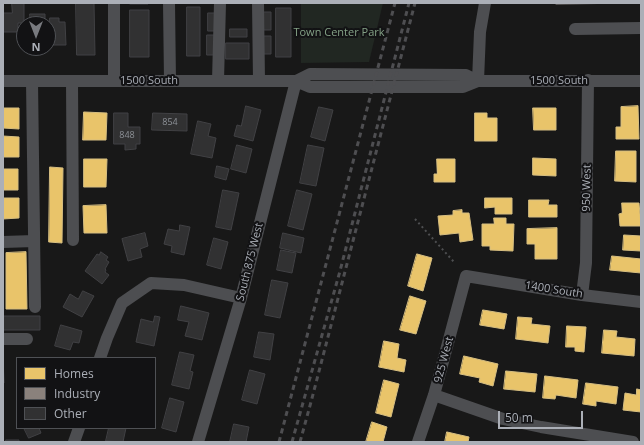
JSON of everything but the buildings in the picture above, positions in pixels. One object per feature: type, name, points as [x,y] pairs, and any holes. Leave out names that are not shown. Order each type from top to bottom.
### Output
[{"type":"street","points":[[114,3],[114,81]]},
{"type":"street","points":[[170,3],[170,81]]},
{"type":"street","points":[[218,81],[220,3]]},
{"type":"street","points":[[258,3],[259,81]]},
{"type":"street","points":[[478,81],[480,32],[485,3]]},
{"type":"street","points":[[575,29],[641,28]]},
{"type":"street","name":"950 West","points":[[582,295],[586,263],[588,80]]},
{"type":"street","name":"1500 South","points":[[3,81],[296,81],[310,87],[365,88],[463,86],[478,81],[641,81]]},
{"type":"street","points":[[32,81],[35,307]]},
{"type":"street","points":[[72,81],[73,240]]},
{"type":"street","name":"South 875 West","points":[[198,442],[241,298],[296,81]]},
{"type":"street","points":[[3,242],[34,241]]},
{"type":"street","name":"1400 South","points":[[466,276],[582,295],[641,302]]},
{"type":"street","name":"925 West","points":[[418,442],[434,396],[466,276]]},
{"type":"street","points":[[100,357],[122,302],[151,283],[184,285],[241,298]]},
{"type":"street","points":[[3,339],[27,339]]},
{"type":"street","points":[[434,396],[502,419],[633,442]]},
{"type":"street","points":[[74,442],[78,429]]},
{"type":"path","points":[[415,219],[454,262]]},
{"type":"green space","name":"Town Center Park","points":[[301,3],[383,3],[369,62],[301,63]]},
{"type":"railway","points":[[279,442],[395,3]]},
{"type":"railway","points":[[292,442],[340,271],[409,3]]},
{"type":"railway","points":[[300,442],[415,3]]}]
